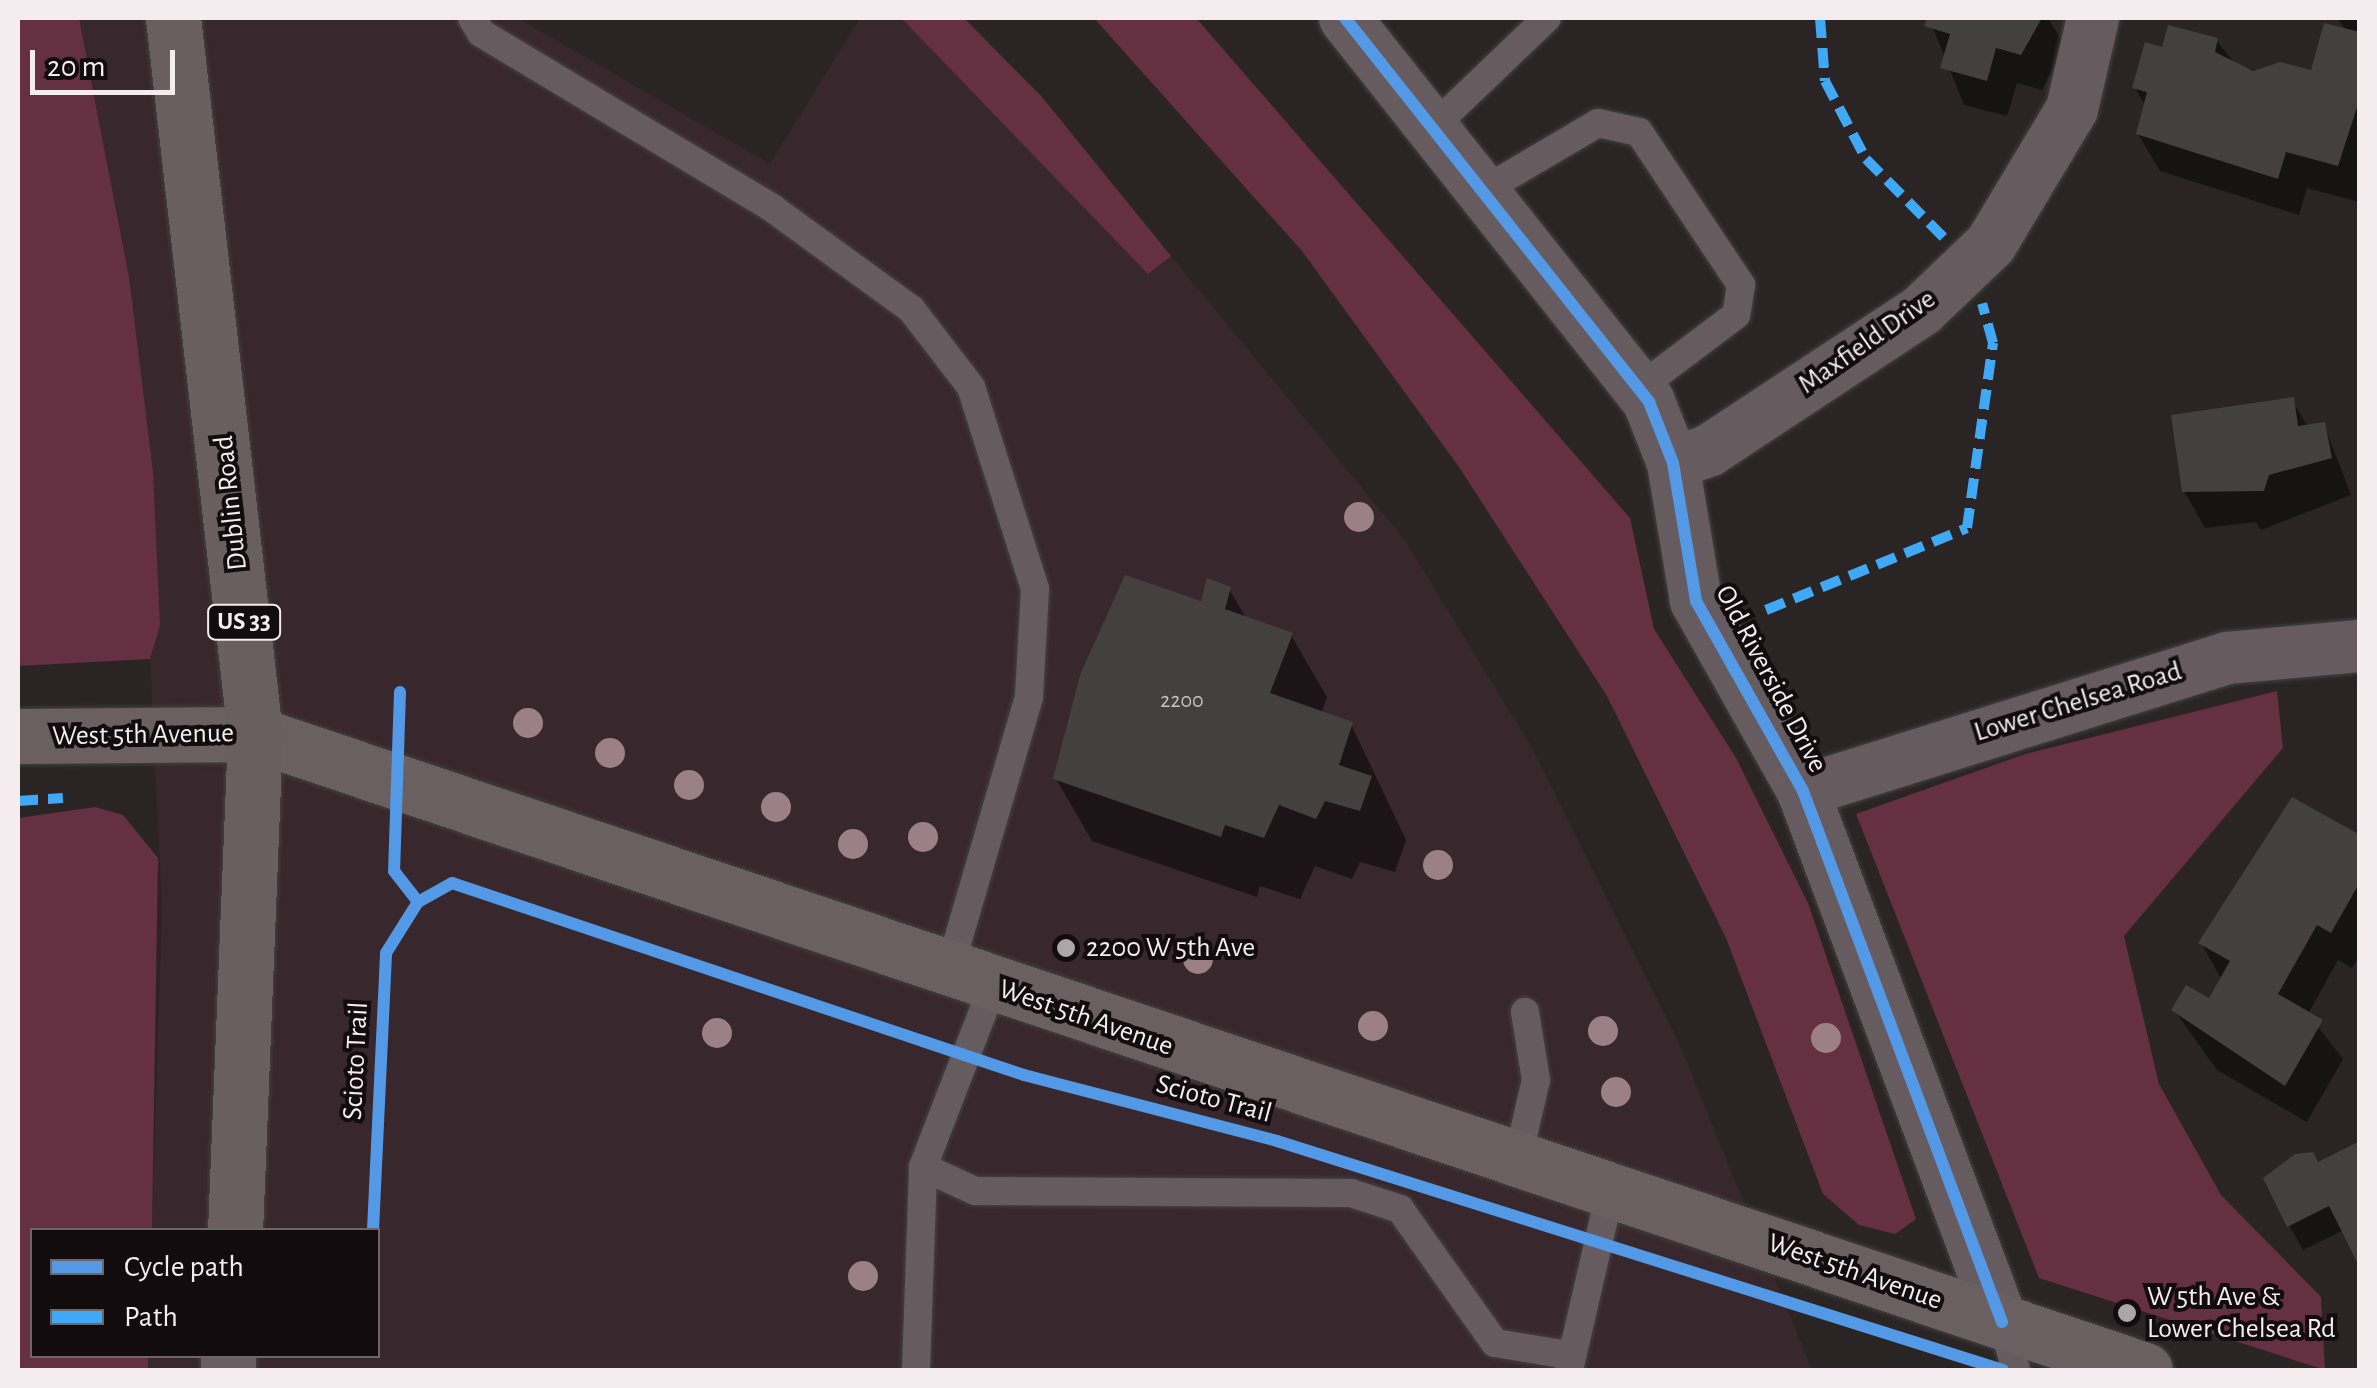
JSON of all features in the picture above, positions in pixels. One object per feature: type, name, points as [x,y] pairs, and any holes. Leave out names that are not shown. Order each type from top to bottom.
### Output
[{"type":"main road","name":"Dublin Road","points":[[173,18],[256,734],[235,1228]]},
{"type":"main road","name":"West 5th Avenue","points":[[38,736],[256,734],[1610,1192],[2009,1346],[2145,1370]]},
{"type":"street","name":"Old Riverside Drive","points":[[1345,18],[1486,189],[1639,388],[1673,464],[1696,600],[1803,791],[2009,1346]]},
{"type":"street","name":"Maxfield Drive","points":[[1673,464],[1710,450],[1922,310],[1991,244],[2072,110],[2093,18]]},
{"type":"street","name":"Lower Chelsea Road","points":[[1803,791],[2228,658],[2360,646]]},
{"type":"lane","points":[[472,18],[481,33],[772,208],[911,309],[971,387],[1035,589],[1029,697],[971,978],[923,1167],[916,1370]]},
{"type":"lane","points":[[1434,126],[1548,18]]},
{"type":"lane","points":[[1486,189],[1598,122],[1639,132],[1740,284],[1736,315],[1639,388]]},
{"type":"lane","points":[[1517,1162],[1536,1080],[1525,1012]]},
{"type":"lane","points":[[923,1167],[975,1191],[1351,1193],[1400,1209],[1496,1344],[1568,1363],[1610,1192]]},
{"type":"shaded area","points":[[18,18],[79,18],[129,277],[153,472],[160,626],[150,659],[18,666]]},
{"type":"shaded area","points":[[79,18],[518,18],[770,164],[860,18],[901,18],[1147,273],[1171,256],[1404,539],[1532,748],[1679,1043],[1812,1370],[148,1370],[148,1358],[380,1358],[380,1228],[152,1228],[162,908],[150,659],[160,626],[129,277]]},
{"type":"shaded area","points":[[901,18],[964,18],[1042,97],[1171,256],[1148,274]]},
{"type":"shaded area","points":[[1094,18],[1196,18],[1630,518],[1654,629],[1736,758],[1808,903],[1916,1219],[1895,1234],[1859,1225],[1823,1194],[1726,938],[1607,696],[1459,467],[1302,251]]},
{"type":"shaded area","points":[[2277,691],[2283,748],[2124,936],[2159,1084],[2221,1195],[2321,1297],[2325,1370],[2039,1278],[1856,814],[2025,754]]},
{"type":"shaded area","points":[[95,807],[123,815],[158,858],[152,1228],[30,1228],[30,1358],[148,1358],[148,1370],[18,1370],[18,818]]},
{"type":"building","points":[[1927,18],[2042,18],[2021,55],[1996,48],[1987,81],[1940,68],[1950,34],[1924,26]]},
{"type":"building","points":[[2324,23],[2360,32],[2360,98],[2338,166],[2286,152],[2278,179],[2136,134],[2147,92],[2132,88],[2145,42],[2162,47],[2168,25],[2218,38],[2215,52],[2253,71],[2280,62],[2311,70]]},
{"type":"building","points":[[2294,397],[2298,426],[2325,422],[2332,458],[2269,475],[2264,491],[2182,492],[2171,415]]},
{"type":"building","points":[[1125,575],[1201,601],[1207,578],[1231,587],[1225,609],[1293,633],[1270,693],[1353,722],[1339,765],[1372,776],[1360,811],[1325,801],[1316,819],[1279,805],[1264,838],[1225,825],[1221,837],[1053,779],[1080,675]]},
{"type":"building","points":[[2292,797],[2360,835],[2360,882],[2331,933],[2317,925],[2278,994],[2323,1020],[2285,1086],[2171,1010],[2186,985],[2209,998],[2230,961],[2198,943]]},
{"type":"building","points":[[2360,1141],[2360,1268],[2329,1206],[2287,1227],[2263,1178],[2295,1154],[2313,1152],[2318,1162]]},
{"type":"marked path","points":[[1820,18],[1825,81],[1866,159],[1949,243]]},
{"type":"marked path","points":[[1766,610],[1967,528],[1993,343],[1982,303]]},
{"type":"marked path","points":[[18,801],[63,798]]},
{"type":"cycle path","points":[[1345,18],[1649,402],[1673,463],[1696,601],[1803,791],[2002,1322]]},
{"type":"cycle path","points":[[400,692],[394,871],[418,902]]},
{"type":"cycle path","name":"Scioto Trail","points":[[373,1228],[386,953],[418,902],[452,883],[1024,1075],[1277,1141],[2003,1370]]},
{"type":"place","name":"2200 W 5th Ave","points":[[1066,948]]},
{"type":"place","name":"W 5th Ave & Lower Chelsea Rd","points":[[2127,1313]]}]
